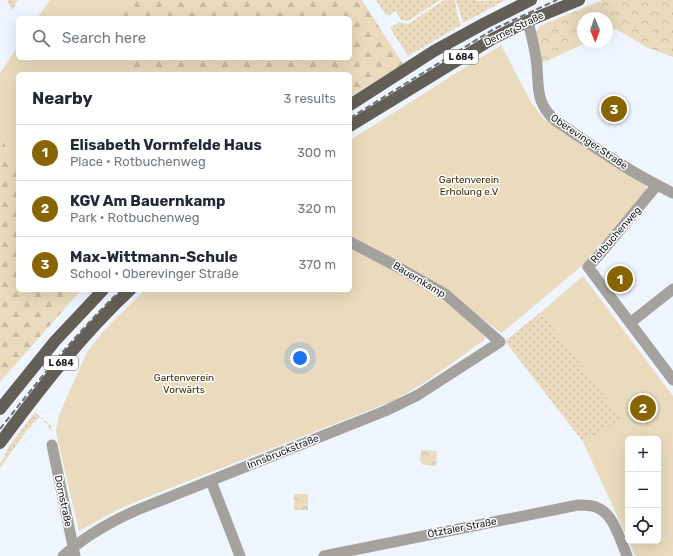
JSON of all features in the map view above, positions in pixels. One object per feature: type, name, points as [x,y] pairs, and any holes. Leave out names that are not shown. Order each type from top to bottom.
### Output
[{"type":"main road","name":"Derner Straße","points":[[352,104],[434,51],[531,0]]},
{"type":"main road","name":"Derner Straße","points":[[352,125],[494,38],[528,21],[579,0]]},
{"type":"main road","name":"L 684","points":[[0,409],[55,341],[101,292]]},
{"type":"main road","name":"L 684","points":[[0,443],[37,393],[69,354],[128,292]]},
{"type":"street","name":"Oberevinger Straße","points":[[528,21],[536,59],[540,100],[545,111],[574,134],[623,166],[673,193]]},
{"type":"street","name":"Rotbuchenweg","points":[[657,185],[600,254],[588,266],[673,379]]},
{"type":"street","name":"Bauernkamp","points":[[352,243],[445,294],[500,342]]},
{"type":"street","points":[[630,323],[673,289]]},
{"type":"street","name":"Innsbruckstraße","points":[[63,556],[74,552],[100,528],[119,518],[386,411],[418,395],[500,342]]},
{"type":"street","name":"Dornstraße","points":[[52,445],[74,552]]},
{"type":"street","points":[[211,481],[240,556]]},
{"type":"street","name":"Ötztaler Straße","points":[[324,556],[578,505],[600,509],[611,519],[626,556]]},
{"type":"green space","points":[[7,0],[18,0],[12,11]]},
{"type":"green space","points":[[50,0],[116,0],[120,16],[38,16]]},
{"type":"green space","points":[[116,0],[362,0],[403,64],[352,96],[352,72],[132,72],[129,60],[352,60],[352,16],[120,16]]},
{"type":"green space","points":[[376,0],[440,0],[408,21],[401,20],[396,11],[386,15]]},
{"type":"green space","points":[[444,0],[455,0],[461,25],[408,56],[390,28],[399,22],[408,24]]},
{"type":"green space","points":[[456,0],[476,1],[506,0],[463,23]]},
{"type":"green space","points":[[602,0],[673,0],[673,57],[646,47],[616,29],[613,30],[613,12],[577,12],[577,47],[542,63],[536,33],[540,26]]},
{"type":"green space","name":"Gartenverein Erholung e.V","points":[[501,45],[531,102],[543,118],[645,185],[647,193],[584,264],[501,333],[435,282],[352,239],[352,139]]},
{"type":"green space","points":[[16,49],[16,60],[129,60],[132,72],[16,72],[16,159],[8,157],[0,124],[0,73]]},
{"type":"green space","points":[[0,124],[8,157],[16,159],[16,292],[79,292],[0,382]]},
{"type":"green space","name":"Gartenverein Vorwärts","points":[[352,248],[436,294],[484,336],[485,339],[427,381],[393,401],[140,500],[117,510],[79,531],[56,430],[59,415],[86,354],[106,328],[143,292],[352,292]]},
{"type":"green space","points":[[583,276],[673,396],[673,556],[635,556],[630,544],[661,544],[661,436],[625,436],[625,533],[583,442],[622,420],[541,312]]},
{"type":"green space","points":[[541,312],[623,420],[583,442],[505,341]]},
{"type":"green space","points":[[35,412],[51,426],[52,432],[48,427],[49,426],[40,417],[32,424],[33,426],[27,430],[0,468],[0,463],[9,446]]},
{"type":"green space","points":[[421,450],[437,451],[436,466],[423,465],[420,461]]},
{"type":"green space","points":[[294,494],[308,494],[308,510],[294,510]]},
{"type":"railway","points":[[352,117],[494,29],[557,0]]},
{"type":"railway","points":[[0,429],[73,340],[119,292]]},
{"type":"place","name":"Max-Wittmann-Schule","points":[[614,109]]},
{"type":"place","name":"Elisabeth Vormfelde Haus","points":[[620,279]]},
{"type":"place","name":"KGV Am Bauernkamp","points":[[643,408]]}]
